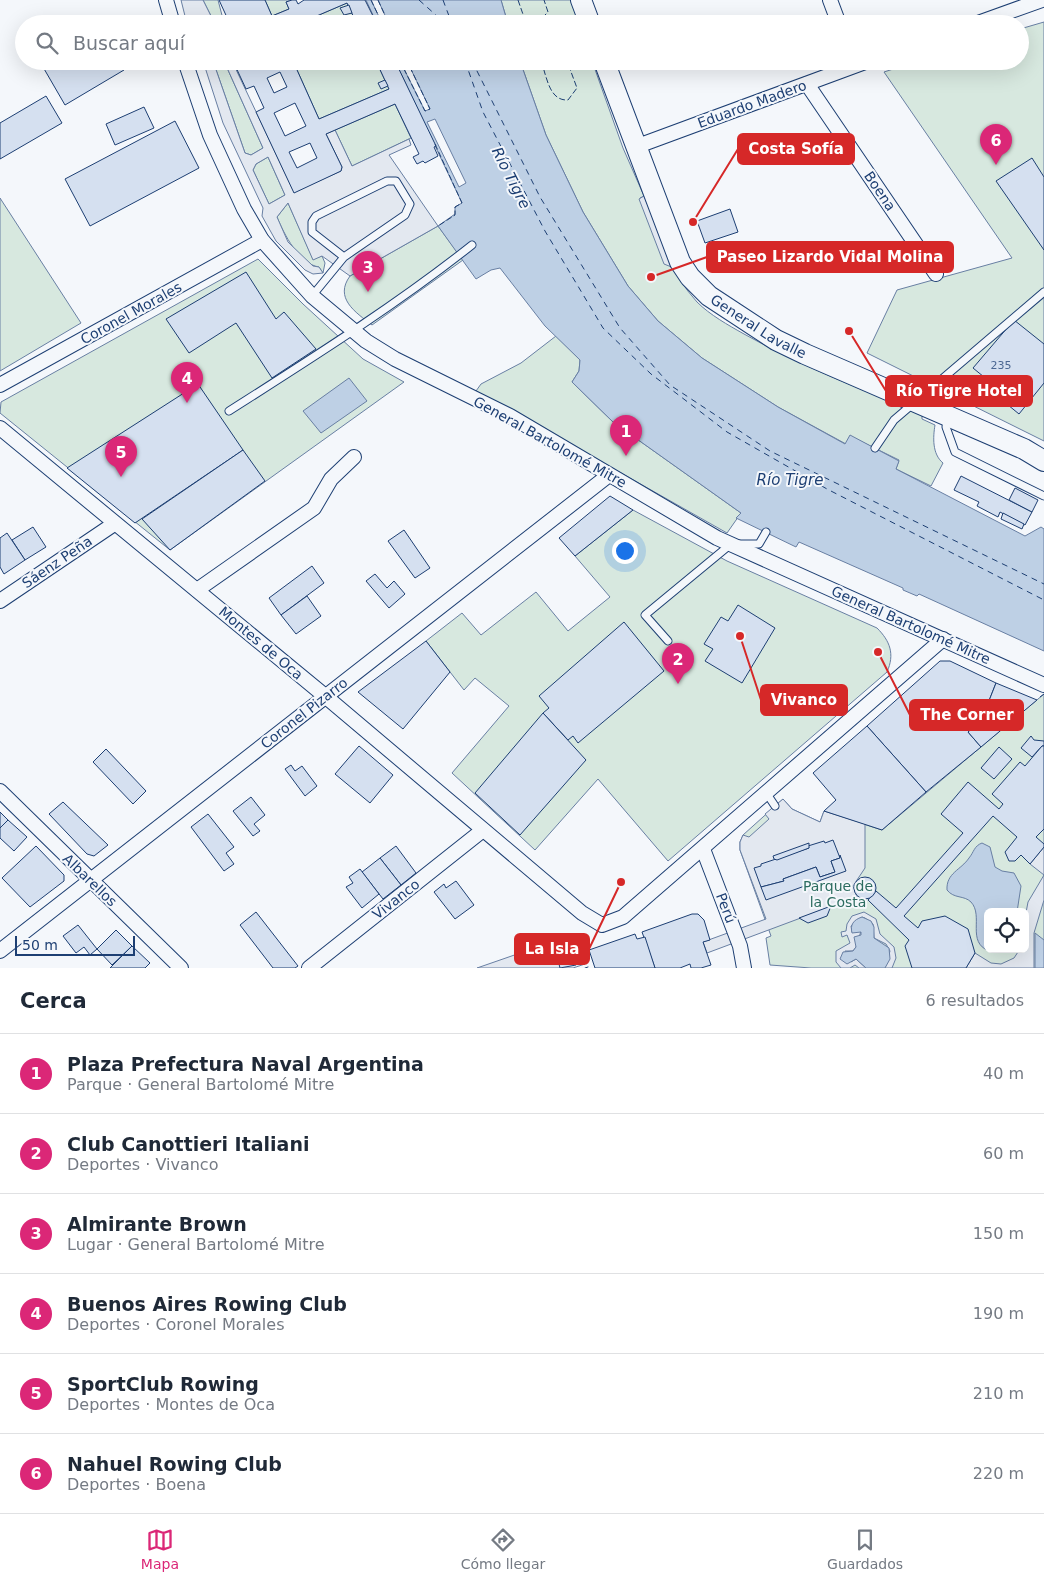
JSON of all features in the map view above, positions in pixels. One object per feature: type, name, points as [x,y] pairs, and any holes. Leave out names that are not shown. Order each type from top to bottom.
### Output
[{"type":"street","points":[[166,0],[170,15]]},
{"type":"street","points":[[581,0],[587,15]]},
{"type":"street","points":[[830,0],[836,15]]},
{"type":"street","points":[[1000,15],[1042,0]]},
{"type":"street","name":"General Bartolomé Mitre","points":[[188,70],[210,135],[244,209],[262,240],[312,296],[353,332],[395,360],[510,416],[731,544],[1044,685]]},
{"type":"street","name":"General Lavalle","points":[[607,70],[680,262],[698,286],[776,340],[1024,450],[1044,461]]},
{"type":"street","name":"Eduardo Madero","points":[[635,147],[807,84],[839,70]]},
{"type":"street","name":"Boena","points":[[807,84],[936,274]]},
{"type":"street","name":"Coronel Morales","points":[[0,385],[262,240]]},
{"type":"street","name":"Montes de Oca","points":[[0,428],[114,524],[325,696],[589,919],[602,925],[623,917],[703,849]]},
{"type":"street","points":[[197,590],[314,508],[331,479],[354,457]]},
{"type":"street","name":"Coronel Pizarro","points":[[0,951],[609,475]]},
{"type":"street","name":"Sáenz Peña","points":[[0,601],[114,524]]},
{"type":"street","points":[[703,849],[771,800],[943,639]]},
{"type":"street","name":"Albarellos","points":[[0,791],[181,968]]},
{"type":"street","name":"Vivanco","points":[[309,968],[483,830]]},
{"type":"street","name":"Perú","points":[[703,849],[740,946],[744,968]]},
{"type":"lane","points":[[312,296],[344,257],[405,216],[410,204],[396,181],[388,181],[316,216],[312,222],[312,232],[344,257]]},
{"type":"lane","points":[[229,412],[353,332],[450,263],[472,245]]},
{"type":"lane","points":[[875,448],[894,420],[1044,292]]},
{"type":"lane","points":[[947,416],[946,427],[955,452],[1044,496]]},
{"type":"lane","points":[[668,641],[644,615],[731,544],[759,544],[766,532]]},
{"type":"green space","points":[[203,0],[218,0],[222,15],[210,15]]},
{"type":"green space","points":[[265,0],[292,0],[286,2],[289,9],[272,15]]},
{"type":"green space","points":[[501,0],[571,0],[576,15],[505,15]]},
{"type":"green space","points":[[347,3],[353,15],[319,15]]},
{"type":"green space","points":[[1044,22],[1044,441],[867,353],[897,290],[1012,258],[884,72],[890,70],[1029,70],[1029,26]]},
{"type":"green space","points":[[216,70],[228,70],[263,148],[251,155],[245,153]]},
{"type":"green space","points":[[297,70],[380,70],[389,89],[319,119]]},
{"type":"green space","points":[[523,70],[595,70],[623,148],[644,196],[640,198],[672,266],[688,291],[702,307],[713,315],[766,346],[832,377],[922,414],[922,419],[935,425],[935,450],[943,463],[931,486],[896,469],[899,460],[850,436],[846,444],[778,407],[702,358],[658,321],[628,286],[583,212],[546,135]]},
{"type":"green space","points":[[395,104],[411,138],[352,166],[335,130]]},
{"type":"green space","points":[[268,157],[285,195],[269,204],[253,170],[256,164]]},
{"type":"green space","points":[[0,198],[81,323],[0,371]]},
{"type":"green space","points":[[288,203],[313,259],[322,256],[325,263],[323,273],[319,267],[312,265],[299,254],[284,232],[277,217]]},
{"type":"green space","points":[[438,226],[463,260],[372,325],[353,310],[345,298],[344,291],[350,276]]},
{"type":"green space","points":[[258,259],[303,304],[363,359],[404,382],[170,550],[0,413],[1,402]]},
{"type":"green space","points":[[556,336],[580,360],[579,371],[572,382],[613,422],[741,513],[727,533],[476,391],[481,384],[521,363]]},
{"type":"green space","points":[[633,510],[727,561],[877,628],[888,643],[891,659],[887,672],[668,861],[598,779],[535,850],[452,773],[509,706],[475,678],[464,690],[426,641],[462,613],[481,635],[536,592],[568,631],[610,597],[575,556]]},
{"type":"green space","name":"Parque de la Costa","points":[[1044,694],[1044,968],[811,968],[770,965],[766,938],[771,936],[740,850],[740,842],[743,835],[783,799],[792,809],[820,822],[824,811],[882,830]]},
{"type":"shaded area","points":[[181,0],[203,0],[210,15],[185,15]]},
{"type":"shaded area","points":[[206,70],[216,70],[245,153],[251,155],[263,148],[228,70],[236,70],[294,192],[341,171],[342,167],[326,134],[335,130],[352,166],[409,139],[411,145],[389,155],[438,226],[350,276],[322,256],[313,260],[288,203],[277,217],[288,242],[313,266],[319,267],[323,273],[313,274],[305,270],[276,241],[262,216],[263,208],[223,123]],"holes":[[[268,157],[285,195],[269,204],[253,170],[256,164]]]},
{"type":"shaded area","points":[[644,196],[674,268],[664,264],[639,199]]},
{"type":"shaded area","points":[[783,799],[792,809],[820,822],[824,811],[865,824],[865,868],[853,886],[857,897],[707,953],[703,942],[766,919],[740,850],[740,842],[743,835],[749,837],[769,819],[765,814]]},
{"type":"shaded area","points":[[1044,847],[1044,875],[1030,864]]},
{"type":"shaded area","points":[[1044,875],[1044,900],[1034,933],[1034,968],[966,968],[975,953],[991,963],[1001,964],[1014,958],[1017,953],[1029,953],[1028,902]]},
{"type":"shaded area","points":[[864,912],[876,919],[880,934],[894,947],[896,958],[892,968],[885,968],[890,951],[886,944],[874,938],[873,924],[862,917],[851,926],[852,932],[861,931],[856,947],[853,951],[845,951],[851,962],[856,959],[866,968],[859,968],[855,965],[850,968],[841,968],[836,962],[836,951],[850,943],[847,935],[842,937],[841,932],[846,931],[847,924],[852,916]]},
{"type":"shaded area","points":[[575,934],[585,964],[573,968],[477,968]]},
{"type":"water","points":[[366,0],[501,0],[505,15],[373,15]]},
{"type":"water","name":"Río Tigre","points":[[399,70],[523,70],[546,135],[583,212],[628,286],[658,321],[702,358],[778,407],[845,444],[850,435],[899,461],[896,469],[1025,536],[1041,527],[1044,529],[1044,651],[919,594],[917,596],[903,590],[903,588],[799,542],[796,547],[736,518],[741,513],[613,422],[572,382],[579,371],[580,360],[545,326],[500,268],[491,270],[476,279],[438,226],[455,214],[455,207],[462,203]]},
{"type":"water","points":[[349,378],[367,401],[321,433],[303,411]]},
{"type":"water","points":[[982,843],[990,847],[995,867],[1002,871],[1014,873],[1021,886],[1018,908],[984,908],[984,948],[978,942],[975,908],[965,898],[953,895],[947,890],[947,884],[951,876],[966,862],[977,846]]},
{"type":"water","points":[[862,917],[871,921],[874,927],[874,938],[889,948],[890,959],[885,968],[866,968],[856,959],[847,964],[840,959],[843,952],[853,951],[856,947],[854,937],[861,935],[861,932],[852,933],[851,928],[854,921]]},
{"type":"water","points":[[1035,933],[1044,940],[1044,968],[1035,968]]},
{"type":"pier","points":[[371,0],[378,0],[385,15],[378,15]]},
{"type":"pier","points":[[404,70],[411,70],[430,109],[425,111]]},
{"type":"pier","points":[[435,119],[466,183],[459,187],[427,122]]},
{"type":"building","points":[[219,0],[265,0],[272,15],[226,15]]},
{"type":"building","points":[[292,0],[296,0],[298,4],[304,0],[365,0],[372,15],[353,15],[347,3],[319,15],[274,15],[289,9],[286,2]]},
{"type":"building","points":[[349,5],[352,13],[344,15],[340,8]]},
{"type":"building","points":[[45,70],[124,70],[65,105]]},
{"type":"building","points":[[237,70],[297,70],[319,119],[389,89],[380,70],[399,70],[436,146],[434,147],[438,156],[425,163],[423,161],[417,164],[413,157],[419,154],[395,104],[326,134],[342,167],[341,171],[294,193],[256,112],[264,108],[254,86],[246,89]],"holes":[[[280,72],[287,87],[274,93],[267,78]],[[295,103],[306,126],[285,136],[274,113]],[[310,143],[317,158],[297,168],[289,152]]]},
{"type":"building","points":[[385,80],[388,86],[381,89],[378,83]]},
{"type":"building","points":[[46,96],[62,123],[0,159],[0,123]]},
{"type":"building","points":[[144,107],[154,128],[115,145],[106,124]]},
{"type":"building","points":[[175,121],[199,168],[90,226],[65,179]]},
{"type":"building","points":[[1032,158],[1044,177],[1044,250],[996,181]]},
{"type":"building","points":[[730,209],[738,232],[705,243],[697,221]]},
{"type":"building","points":[[246,272],[276,319],[284,312],[316,349],[272,378],[236,323],[189,353],[166,319]]},
{"type":"building","points":[[1014,320],[1044,344],[1044,383],[1019,414],[980,382],[984,377],[973,368]]},
{"type":"building","points":[[198,384],[243,450],[135,523],[67,468]]},
{"type":"building","points":[[243,450],[265,481],[170,550],[142,519]]},
{"type":"building","points":[[961,476],[1032,512],[1025,525],[1000,512],[998,517],[977,506],[979,502],[954,490]]},
{"type":"building","points":[[1015,488],[1038,500],[1032,512],[1009,500]]},
{"type":"building","points":[[610,496],[633,510],[575,556],[559,538]]},
{"type":"building","points":[[1003,513],[1024,524],[1022,529],[1001,519]]},
{"type":"building","points":[[33,527],[46,547],[25,560],[12,540]]},
{"type":"building","points":[[404,530],[430,568],[415,578],[388,541]]},
{"type":"building","points":[[7,533],[25,560],[4,574],[0,567],[0,538]]},
{"type":"building","points":[[312,566],[324,583],[281,615],[269,598]]},
{"type":"building","points":[[375,574],[387,588],[394,581],[405,594],[389,608],[366,581]]},
{"type":"building","points":[[307,596],[321,616],[296,634],[281,615]]},
{"type":"building","points":[[738,605],[775,628],[742,683],[705,661],[713,649],[704,644],[721,617],[728,621]]},
{"type":"building","points":[[624,622],[664,671],[578,743],[573,736],[568,740],[543,713],[549,708],[539,696]]},
{"type":"building","points":[[426,641],[450,672],[403,729],[358,692]]},
{"type":"building","points":[[940,661],[950,661],[996,683],[981,721],[968,732],[981,747],[926,792],[867,726]]},
{"type":"building","points":[[996,683],[1037,700],[981,747],[968,732],[981,721]]},
{"type":"building","points":[[543,713],[586,760],[520,835],[475,793]]},
{"type":"building","points":[[867,726],[926,792],[882,830],[824,811],[836,800],[813,773]]},
{"type":"building","points":[[1031,736],[1034,740],[1044,741],[1044,746],[1032,757],[1021,748]]},
{"type":"building","points":[[359,746],[393,775],[370,803],[335,774]]},
{"type":"building","points":[[1044,746],[1044,829],[1036,837],[1044,844],[1044,847],[1030,864],[1021,855],[1015,861],[1009,861],[1005,852],[1017,837],[993,816],[904,916],[918,928],[922,921],[945,916],[968,929],[975,953],[966,968],[912,968],[905,946],[909,940],[868,900],[876,891],[896,908],[963,833],[941,814],[968,782],[999,809],[1003,804],[992,794],[1020,762],[1025,766]]},
{"type":"building","points":[[999,747],[1012,759],[994,779],[981,768]]},
{"type":"building","points":[[106,749],[146,791],[133,804],[93,762]]},
{"type":"building","points":[[291,765],[295,771],[302,766],[317,786],[305,796],[285,769]]},
{"type":"building","points":[[251,797],[265,815],[254,824],[260,831],[253,836],[233,811]]},
{"type":"building","points":[[63,802],[108,845],[94,856],[87,854],[49,814]]},
{"type":"building","points":[[0,812],[8,820],[0,828]]},
{"type":"building","points":[[208,814],[234,847],[226,853],[234,864],[224,871],[191,827]]},
{"type":"building","points":[[8,820],[27,837],[14,851],[0,838],[0,828]]},
{"type":"building","points":[[833,840],[840,858],[831,861],[835,872],[820,877],[816,867],[783,879],[784,881],[761,887],[754,868],[809,848],[808,846]]},
{"type":"building","points":[[809,843],[809,848],[777,860],[774,859],[773,856]]},
{"type":"building","points":[[36,846],[64,875],[64,881],[30,907],[2,878]]},
{"type":"building","points":[[396,846],[416,873],[401,885],[380,858]]},
{"type":"building","points":[[840,855],[846,871],[766,900],[761,887],[784,881],[783,879],[816,867],[820,877],[835,872],[831,861],[840,858]]},
{"type":"building","points":[[380,858],[401,885],[383,899],[362,872]]},
{"type":"building","points":[[360,869],[379,894],[362,908],[346,887],[353,883],[349,877]]},
{"type":"building","points":[[865,877],[873,880],[876,888],[873,896],[865,899],[857,896],[854,888],[857,880]]},
{"type":"building","points":[[456,881],[474,905],[455,919],[434,892],[444,884],[446,888]]},
{"type":"building","points":[[831,906],[827,916],[808,923],[799,918]]},
{"type":"building","points":[[256,912],[298,966],[295,968],[273,968],[240,925]]},
{"type":"building","points":[[692,914],[698,914],[704,920],[710,940],[703,942],[711,965],[701,968],[691,968],[690,964],[680,968],[655,968],[642,932]]},
{"type":"building","points":[[78,925],[97,949],[90,955],[84,947],[76,953],[63,936]]},
{"type":"building","points":[[116,930],[132,946],[112,965],[97,949]]},
{"type":"building","points":[[635,934],[637,939],[645,937],[655,968],[595,968],[589,950]]},
{"type":"building","points":[[132,946],[150,963],[145,968],[110,968]]},
{"type":"building","points":[[574,959],[576,965],[560,968],[559,964]]},
{"type":"ferry route","points":[[419,0],[436,15]]},
{"type":"ferry route","points":[[443,0],[449,15]]},
{"type":"ferry route","points":[[468,70],[483,112],[545,231],[603,328],[651,374],[727,432],[827,489],[1044,600]]},
{"type":"ferry route","points":[[476,70],[540,197],[620,328],[670,385],[770,451],[1044,584]]},
{"type":"fence","points":[[371,0],[378,15]]},
{"type":"fence","points":[[378,0],[385,15]]},
{"type":"fence","points":[[518,0],[523,15]]},
{"type":"fence","points":[[544,0],[548,12],[545,15]]},
{"type":"fence","points":[[404,70],[425,111],[430,109],[411,70]]},
{"type":"fence","points":[[544,70],[547,81],[557,97],[568,100],[577,88],[570,70]]},
{"type":"fence","points":[[435,144],[462,203],[455,207],[455,215],[438,226]]},
{"type":"fence","points":[[1040,697],[1044,694]]},
{"type":"place","name":"Nahuel Rowing Club","points":[[996,165]]},
{"type":"place","name":"Costa Sofía","points":[[693,222]]},
{"type":"place","name":"Paseo Lizardo Vidal Molina","points":[[651,277]]},
{"type":"place","name":"Almirante Brown","points":[[368,292]]},
{"type":"place","name":"Río Tigre Hotel","points":[[849,331]]},
{"type":"place","name":"Buenos Aires Rowing Club","points":[[187,403]]},
{"type":"place","name":"Plaza Prefectura Naval Argentina","points":[[626,456]]},
{"type":"place","name":"SportClub Rowing","points":[[121,477]]},
{"type":"place","name":"Vivanco","points":[[740,636]]},
{"type":"place","name":"The Corner","points":[[878,652]]},
{"type":"place","name":"Club Canottieri Italiani","points":[[678,684]]},
{"type":"place","name":"La Isla","points":[[621,882]]}]
